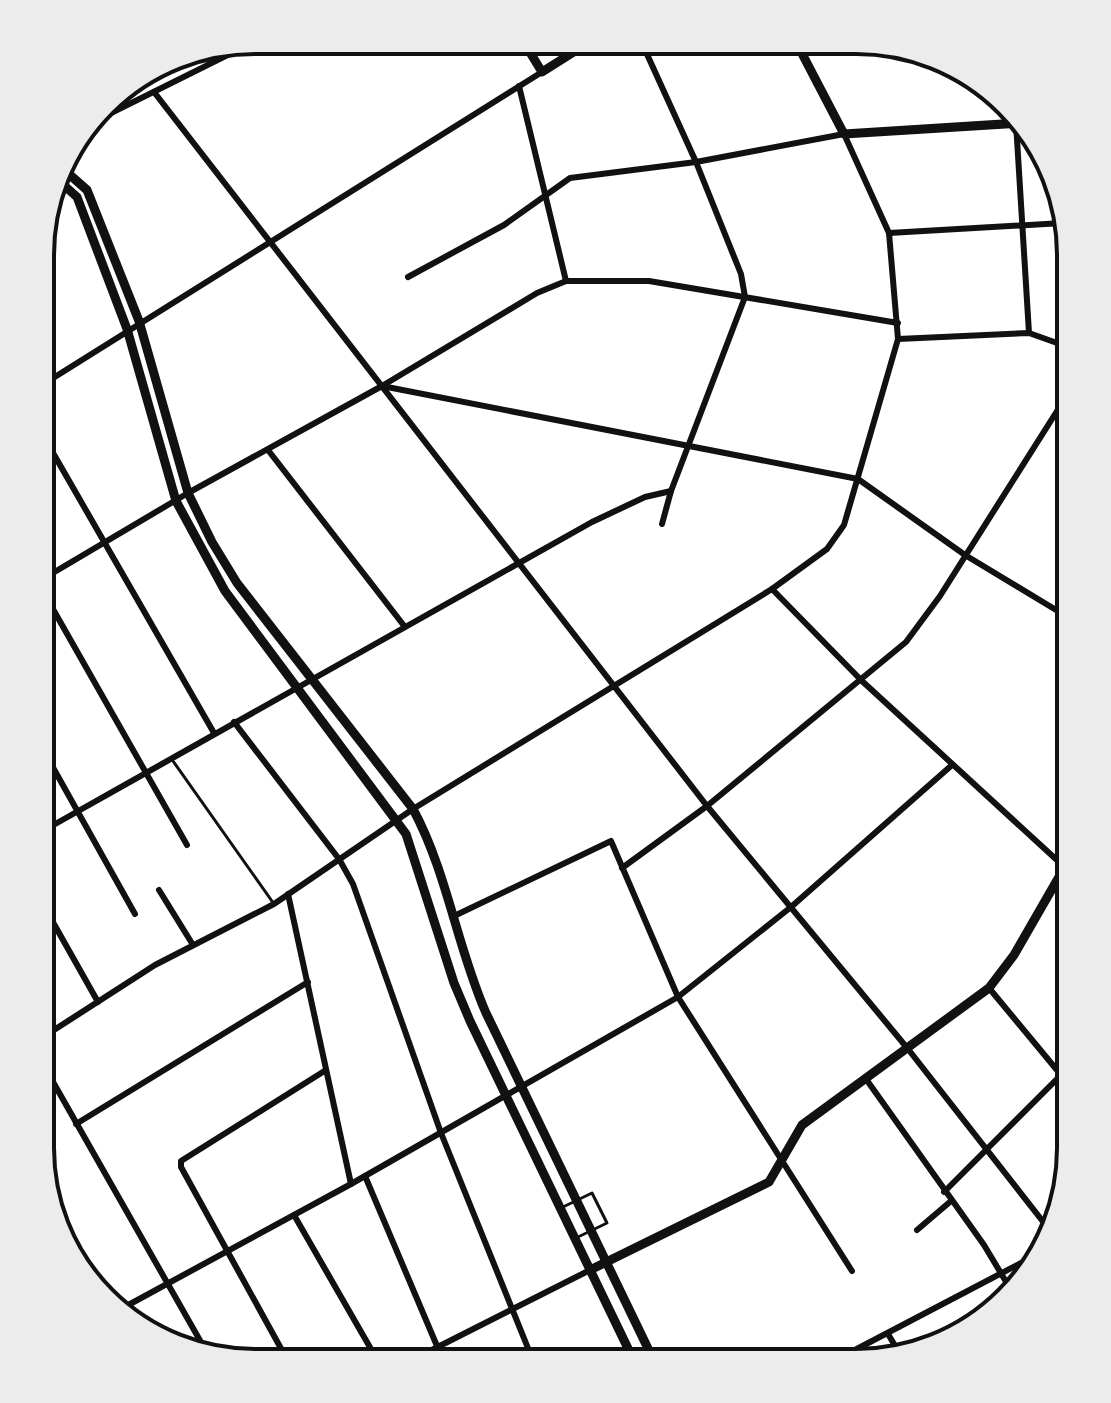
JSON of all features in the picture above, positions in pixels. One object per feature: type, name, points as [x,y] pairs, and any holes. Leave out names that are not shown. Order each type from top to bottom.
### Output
[{"type":"main road","points":[[531,54],[542,72],[570,54]]},
{"type":"main road","points":[[802,54],[844,134],[1008,123]]},
{"type":"main road","points":[[70,175],[87,190],[139,321],[188,493],[237,583],[413,809],[427,839],[473,983],[648,1349]]},
{"type":"main road","points":[[66,187],[77,197],[127,329],[176,501],[225,591],[397,820],[411,848],[454,983],[504,1097],[628,1349]]},
{"type":"main road","points":[[590,1270],[769,1182],[802,1125],[989,988],[1014,955],[1057,886]]},
{"type":"street","points":[[647,54],[696,162],[741,274],[745,297],[688,444],[662,524]]},
{"type":"street","points":[[115,111],[225,56]]},
{"type":"street","points":[[54,377],[139,321],[273,242],[542,72]]},
{"type":"street","points":[[519,86],[548,193],[566,281]]},
{"type":"street","points":[[154,92],[707,806],[908,1049],[1043,1221]]},
{"type":"street","points":[[54,1030],[193,945],[274,904],[413,809],[772,589],[816,558],[837,538],[858,479],[898,339],[889,233],[844,134],[696,162],[582,175],[559,183],[504,225],[408,277]]},
{"type":"street","points":[[1018,136],[1029,333]]},
{"type":"street","points":[[889,233],[1054,223]]},
{"type":"street","points":[[54,573],[188,493],[382,386],[537,293],[566,281],[649,281],[898,323]]},
{"type":"street","points":[[898,339],[1029,333],[1057,343]]},
{"type":"street","points":[[382,386],[858,479],[965,555],[1057,611]]},
{"type":"street","points":[[622,868],[707,806],[862,681],[922,623],[1057,412]]},
{"type":"street","points":[[268,450],[405,627]]},
{"type":"street","points":[[54,454],[214,733]]},
{"type":"street","points":[[54,824],[621,507],[671,491]]},
{"type":"street","points":[[772,589],[862,681],[1057,861]]},
{"type":"street","points":[[54,611],[187,845]]},
{"type":"street","points":[[234,722],[339,859],[353,884],[441,1133],[528,1349]]},
{"type":"street","points":[[128,1305],[351,1184],[678,997],[791,907],[952,765]]},
{"type":"street","points":[[54,769],[135,914]]},
{"type":"street","points":[[452,917],[611,841],[678,997],[852,1271]]},
{"type":"street","points":[[159,890],[193,945]]},
{"type":"street","points":[[288,894],[351,1184]]},
{"type":"street","points":[[54,924],[98,1002]]},
{"type":"street","points":[[76,1124],[308,982]]},
{"type":"street","points":[[989,988],[1057,1070]]},
{"type":"street","points":[[281,1349],[181,1167],[181,1161],[326,1070]]},
{"type":"street","points":[[944,1192],[1057,1077]]},
{"type":"street","points":[[866,1079],[1006,1282]]},
{"type":"street","points":[[54,1084],[201,1341]]},
{"type":"street","points":[[365,1176],[437,1346]]},
{"type":"street","points":[[917,1230],[951,1201]]},
{"type":"street","points":[[294,1215],[371,1349]]},
{"type":"street","points":[[858,1349],[1021,1263]]},
{"type":"street","points":[[433,1349],[590,1270]]},
{"type":"street","points":[[888,1334],[894,1345]]},
{"type":"lane","points":[[171,758],[274,904]]},
{"type":"lane","points":[[560,1209],[592,1193],[607,1223],[574,1239]]}]
